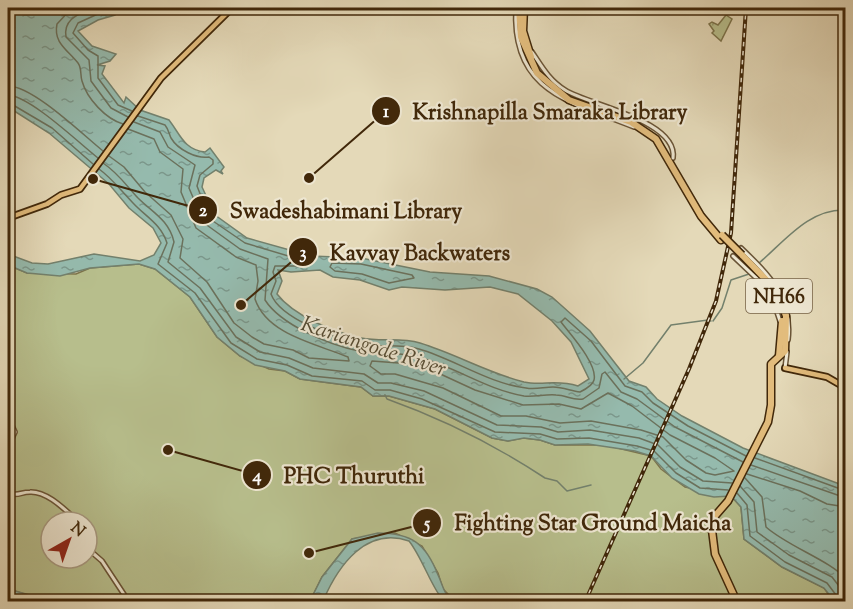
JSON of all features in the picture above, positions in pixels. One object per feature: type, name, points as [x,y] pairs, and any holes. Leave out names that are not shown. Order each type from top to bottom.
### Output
[{"type":"highway","name":"NH66","points":[[518,8],[524,49],[537,73],[545,82],[574,103],[643,128],[656,139],[680,170],[703,214],[722,238]]},
{"type":"highway","name":"NH66","points":[[524,8],[524,31],[538,69],[563,92],[639,122],[659,137],[701,216],[764,276],[777,291],[782,304],[787,329],[784,351],[779,353],[771,364],[770,414],[756,448],[728,501],[715,516],[713,546],[736,600]]},
{"type":"main road","points":[[8,218],[80,189],[165,73],[232,8]]},
{"type":"main road","points":[[785,368],[827,377],[846,388]]},
{"type":"street","points":[[741,254],[767,273],[784,298],[789,328],[785,368]]},
{"type":"street","points":[[733,256],[763,283],[774,300],[779,317],[779,353]]},
{"type":"street","points":[[8,290],[12,297],[8,302]]},
{"type":"street","points":[[8,417],[15,432],[8,447]]},
{"type":"street","points":[[8,493],[18,496],[34,492],[54,501],[65,510]]},
{"type":"street","points":[[99,558],[129,602]]},
{"type":"green space","points":[[726,15],[732,19],[721,41],[712,33],[714,31],[709,24],[712,22],[718,25]]},
{"type":"green space","points":[[139,264],[155,269],[190,297],[217,337],[240,356],[269,369],[285,371],[300,379],[361,387],[373,396],[389,396],[435,409],[492,438],[508,441],[523,438],[555,445],[605,445],[651,456],[661,469],[685,487],[731,496],[741,507],[744,539],[782,567],[824,588],[832,599],[810,601],[761,596],[747,602],[455,601],[443,589],[438,573],[422,546],[395,533],[352,539],[322,577],[310,601],[51,602],[8,589],[8,265],[27,273],[76,274],[90,268]]},
{"type":"water","name":"Kariangode River","points":[[13,8],[119,8],[115,15],[98,20],[78,31],[92,46],[116,54],[110,61],[97,65],[105,66],[102,74],[124,103],[126,97],[140,110],[169,120],[187,145],[192,148],[205,152],[210,148],[224,167],[221,171],[223,174],[216,170],[204,178],[202,187],[215,215],[247,238],[311,256],[361,258],[430,272],[489,276],[537,289],[552,297],[590,331],[629,381],[646,387],[657,399],[682,416],[743,448],[845,486],[845,601],[747,601],[767,595],[810,599],[832,598],[824,588],[782,567],[744,539],[741,507],[731,496],[714,497],[699,494],[672,478],[651,456],[635,451],[588,444],[555,445],[524,438],[508,441],[492,438],[435,409],[389,396],[373,396],[361,387],[300,379],[285,371],[255,365],[217,337],[190,297],[155,269],[139,264],[90,268],[60,276],[27,273],[8,265],[8,254],[32,263],[48,264],[94,254],[140,261],[154,255],[161,243],[153,228],[129,208],[109,184],[49,133],[8,107],[8,11]],"holes":[[[278,270],[291,272],[320,270],[333,277],[360,280],[389,290],[402,287],[445,290],[490,287],[518,294],[552,321],[571,342],[589,379],[578,386],[563,383],[524,382],[420,343],[406,340],[368,339],[338,332],[304,316],[277,294],[282,281]]]},
{"type":"water","points":[[378,533],[409,538],[423,548],[446,594],[455,601],[444,601],[440,596],[409,541],[394,538],[380,539],[356,552],[345,563],[323,601],[310,601],[322,577],[352,539]]},
{"type":"water","points":[[8,589],[51,601],[8,601]]},
{"type":"waterway","points":[[759,263],[809,220],[820,214],[846,210]]},
{"type":"waterway","points":[[713,321],[722,308],[731,280],[749,274]]},
{"type":"waterway","points":[[624,379],[643,363],[671,325],[708,320]]},
{"type":"waterway","points":[[385,395],[387,399],[428,415],[488,444],[545,478],[557,481],[567,491],[591,485]]},
{"type":"railway","points":[[585,602],[689,369],[716,301],[731,233],[746,8]]},
{"type":"place","name":"Krishnapilla Smaraka Library","points":[[309,178]]},
{"type":"place","name":"Swadeshabimani Library","points":[[93,179]]},
{"type":"place","name":"Kavvay Backwaters","points":[[241,305]]},
{"type":"place","name":"PHC Thuruthi","points":[[168,450]]},
{"type":"place","name":"Fighting Star Ground Maicha","points":[[309,553]]}]
